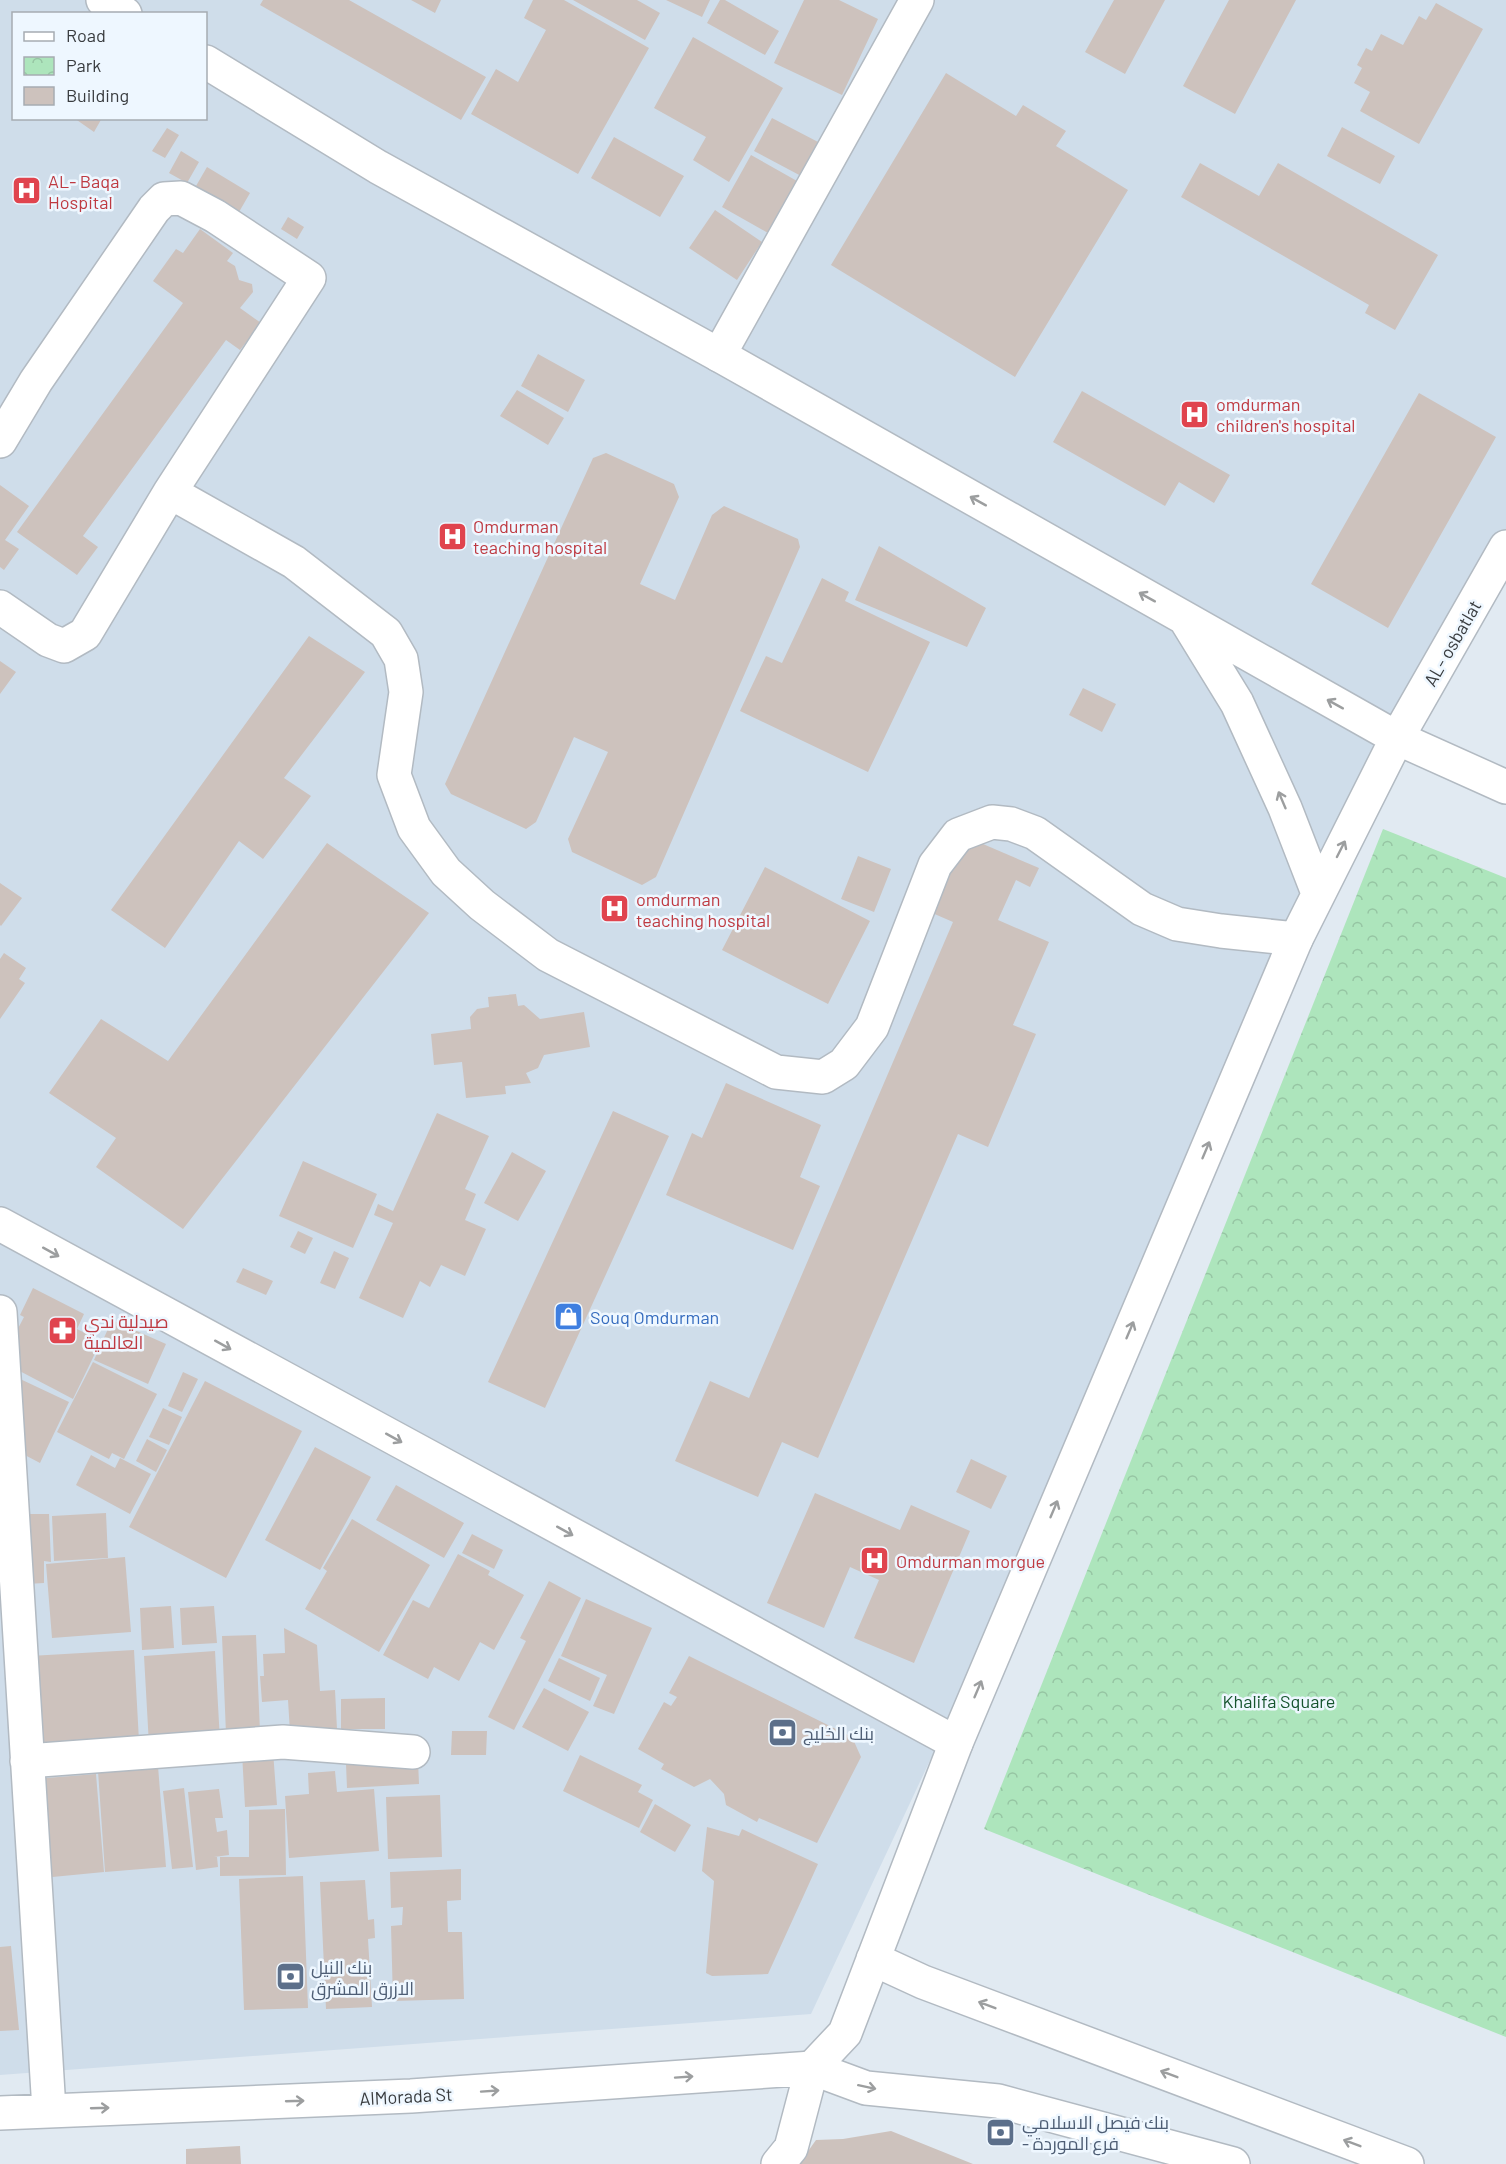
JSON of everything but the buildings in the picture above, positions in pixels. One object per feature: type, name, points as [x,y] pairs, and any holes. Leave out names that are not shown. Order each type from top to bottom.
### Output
[{"type":"main road","points":[[103,0],[122,12]]},
{"type":"main road","points":[[719,355],[917,0]]},
{"type":"main road","points":[[207,63],[378,167],[719,355],[1397,738],[1506,787]]},
{"type":"main road","points":[[0,441],[36,381],[154,209],[164,199],[181,198],[230,224],[309,278],[170,492],[84,634],[64,645],[48,640],[0,607]]},
{"type":"main road","points":[[170,492],[294,562],[386,633],[401,659],[405,692],[394,775],[414,828],[446,872],[482,905],[548,955],[776,1072],[823,1077],[844,1064],[872,1027],[935,865],[958,835],[992,822],[1011,824],[1035,833],[1142,909],[1177,924],[1296,939]]},
{"type":"main road","name":"AL- osbatlat","points":[[812,2068],[845,2033],[956,1743],[1296,939],[1397,738],[1506,547]]},
{"type":"main road","points":[[1185,618],[1237,703],[1285,808],[1318,893]]},
{"type":"main road","points":[[0,1224],[956,1743]]},
{"type":"main road","points":[[0,1312],[49,2110]]},
{"type":"main road","points":[[27,1761],[283,1742],[413,1752]]},
{"type":"main road","points":[[873,1959],[923,1982],[1407,2164]]},
{"type":"main road","points":[[778,2164],[791,2148],[795,2137],[812,2068],[866,2088],[998,2101],[1233,2164]]},
{"type":"main road","name":"AlMorada St","points":[[0,2113],[411,2096],[812,2068]]},
{"type":"shaded area","name":"Souq Omdurman","points":[[0,0],[1506,0],[1506,549],[1465,620],[811,2014],[0,2075]]},
{"type":"green space","name":"Khalifa Square","points":[[1383,829],[1506,878],[1506,2037],[984,1829]]},
{"type":"place","name":"AL- Baqa Hospital","points":[[27,191]]},
{"type":"place","name":"omdurman children's hospital","points":[[1195,414]]},
{"type":"place","name":"Omdurman teaching hospital","points":[[452,536]]},
{"type":"place","name":"omdurman teaching hospital","points":[[615,909]]},
{"type":"place","name":"Souq Omdurman","points":[[569,1317]]},
{"type":"place","name":"صيدلية ندي العالمية","points":[[63,1331]]},
{"type":"place","name":"Omdurman morgue","points":[[875,1561]]},
{"type":"place","name":"بنك الخليج","points":[[782,1733]]},
{"type":"place","name":"بنك النيل الازرق المشرق","points":[[290,1977]]},
{"type":"place","name":"بنك فيصل الاسلامي - فرع الموردة","points":[[1001,2132]]}]
